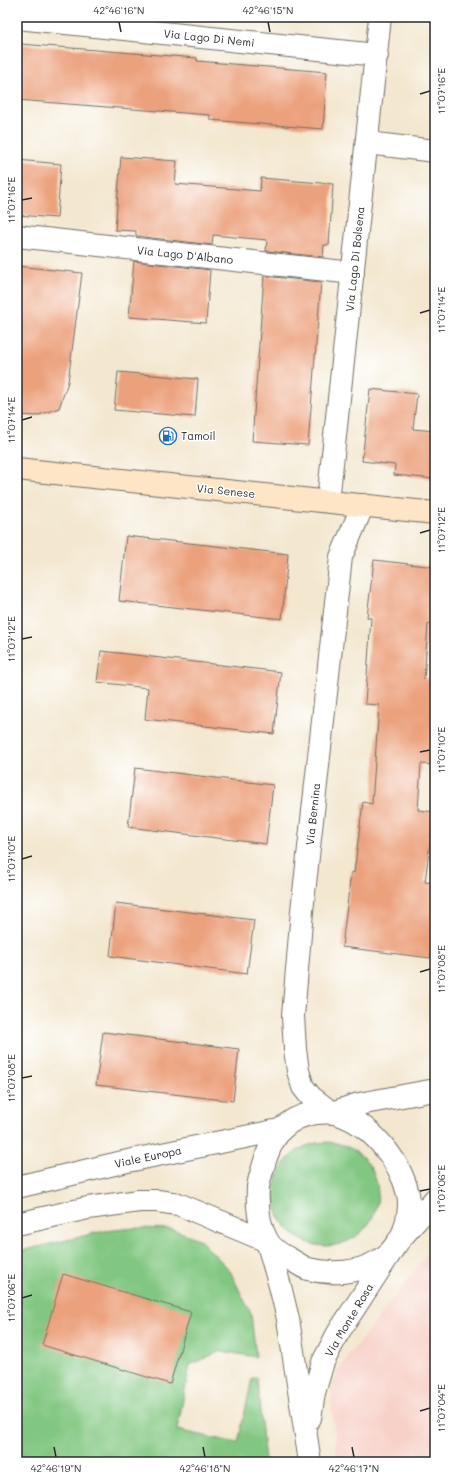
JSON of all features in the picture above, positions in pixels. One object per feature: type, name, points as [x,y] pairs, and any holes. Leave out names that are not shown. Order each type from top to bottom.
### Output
[{"type":"main road","name":"Via Senese","points":[[17,469],[435,513]]},
{"type":"street","name":"Via Lago Di Bolsena","points":[[328,501],[380,17]]},
{"type":"street","name":"Via Lago Di Nemi","points":[[17,18],[377,55]]},
{"type":"street","points":[[367,143],[435,151]]},
{"type":"street","name":"Via Lago D'Albano","points":[[17,236],[353,273]]},
{"type":"street","name":"Via Bernina","points":[[332,1113],[311,1097],[303,1087],[298,1071],[293,1016],[303,903],[341,557],[363,505]]},
{"type":"street","name":"Viale Europa","points":[[17,1187],[122,1162],[279,1130],[293,1120],[304,1115],[332,1113],[358,1104],[435,1090]]},
{"type":"street","name":"Viale Europa","points":[[332,1113],[346,1117],[364,1128],[388,1152],[400,1173],[408,1195],[408,1220],[396,1245]]},
{"type":"street","name":"Viale Europa","points":[[267,1241],[261,1226],[257,1206],[259,1181],[268,1150],[279,1130]]},
{"type":"street","name":"Viale Europa","points":[[17,1224],[88,1208],[139,1201],[157,1201],[178,1204],[267,1241],[285,1257],[307,1269],[331,1272],[356,1271],[377,1262],[396,1245],[435,1199]]},
{"type":"street","name":"Via Monte Rosa","points":[[267,1241],[288,1319],[310,1462]]},
{"type":"street","name":"Via Monte Rosa","points":[[307,1439],[314,1393],[324,1362],[338,1333],[396,1245]]},
{"type":"shaded area","points":[[435,1244],[435,1462],[338,1462],[331,1403],[331,1391],[337,1371]]},
{"type":"green space","points":[[326,1142],[346,1146],[355,1150],[363,1157],[370,1165],[374,1174],[378,1194],[374,1214],[370,1223],[363,1231],[355,1238],[346,1242],[326,1246],[306,1242],[297,1238],[289,1231],[282,1223],[278,1214],[274,1194],[278,1174],[282,1165],[289,1157],[297,1150],[306,1146]]},
{"type":"green space","points":[[134,1228],[172,1229],[199,1239],[229,1269],[251,1314],[256,1357],[221,1351],[190,1365],[177,1430],[238,1443],[252,1378],[257,1378],[265,1462],[17,1462],[17,1252],[104,1231]]},
{"type":"building","points":[[20,44],[197,58],[197,61],[327,72],[323,129],[210,120],[210,115],[17,100],[17,77]]},
{"type":"building","points":[[121,157],[177,161],[175,184],[260,191],[261,178],[333,184],[329,245],[324,245],[323,257],[266,251],[267,240],[213,235],[212,245],[136,236],[136,231],[115,230]]},
{"type":"building","points":[[17,160],[61,164],[57,218],[17,215]]},
{"type":"building","points":[[134,261],[210,270],[206,323],[129,317]]},
{"type":"building","points":[[17,266],[82,273],[68,382],[59,408],[36,416],[17,415]]},
{"type":"building","points":[[264,276],[321,282],[308,445],[252,441]]},
{"type":"building","points":[[118,372],[198,379],[195,417],[114,410]]},
{"type":"building","points":[[370,389],[417,394],[413,429],[435,431],[435,479],[394,475],[395,465],[362,461]]},
{"type":"building","points":[[126,536],[288,554],[282,619],[119,601]]},
{"type":"building","points":[[374,560],[435,567],[435,625],[428,624],[424,679],[435,680],[435,765],[421,764],[418,810],[434,812],[425,882],[435,883],[435,920],[430,958],[342,947],[351,872],[354,873],[363,802],[372,804],[379,705],[365,704],[371,618],[367,617]]},
{"type":"building","points":[[101,651],[281,672],[274,734],[145,719],[148,688],[97,682]]},
{"type":"building","points":[[135,768],[273,785],[266,844],[128,827]]},
{"type":"building","points":[[116,903],[254,920],[247,974],[110,956]]},
{"type":"building","points":[[103,1032],[239,1049],[233,1101],[96,1085]]},
{"type":"building","points":[[63,1274],[191,1312],[170,1384],[42,1345]]},
{"type":"place","name":"Tamoil","points":[[168,436]]}]
